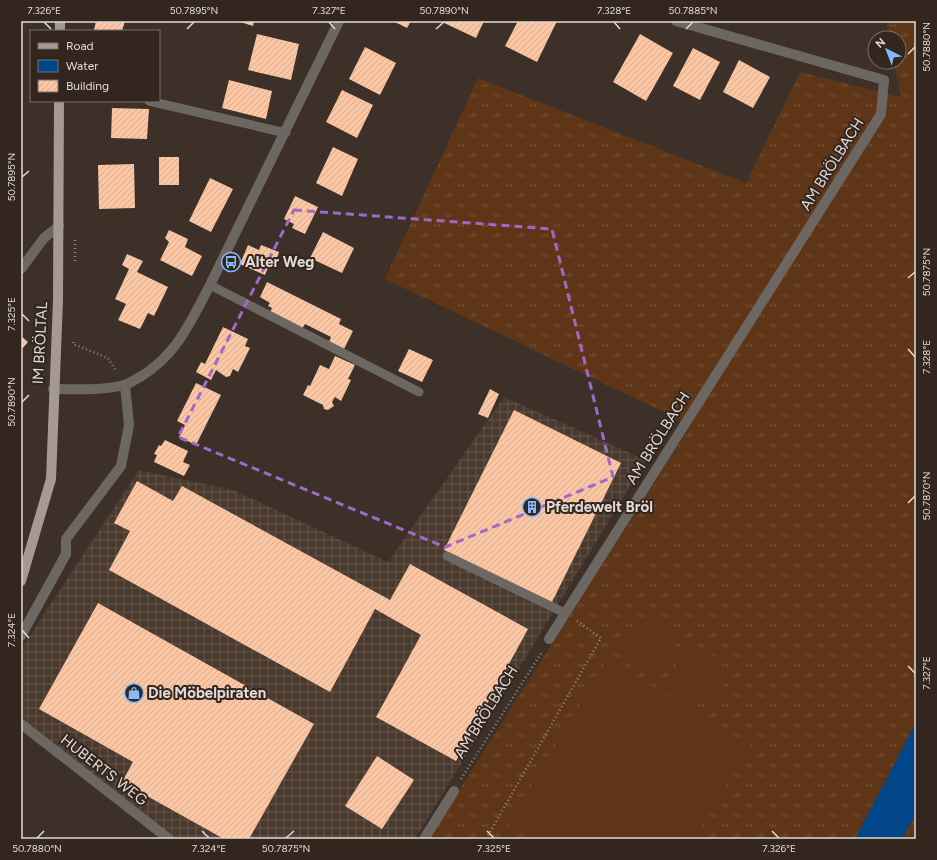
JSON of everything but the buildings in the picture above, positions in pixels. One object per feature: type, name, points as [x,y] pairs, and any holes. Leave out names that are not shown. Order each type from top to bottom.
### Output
[{"type":"main road","name":"IM BRÖLTAL","points":[[21,582],[51,479],[59,226],[59,102]]},
{"type":"street","points":[[53,389],[97,389],[125,385],[152,369],[172,352],[189,325],[210,285],[286,133],[339,21]]},
{"type":"street","name":"AM BRÖLBACH","points":[[549,639],[881,114],[884,80],[676,21]]},
{"type":"street","points":[[21,269],[44,238],[59,226]]},
{"type":"street","points":[[21,636],[66,554],[66,539],[121,466],[129,425],[125,385]]},
{"type":"street","name":"HUBERTS WEG","points":[[21,724],[169,839]]},
{"type":"street","points":[[424,839],[454,791]]},
{"type":"lane","points":[[153,102],[286,133]]},
{"type":"lane","points":[[210,285],[419,392]]},
{"type":"lane","points":[[447,556],[565,613]]},
{"type":"path","points":[[75,237],[75,268]]},
{"type":"path","points":[[73,336],[73,344],[108,358],[125,385]]},
{"type":"path","points":[[486,839],[601,638],[565,613]]},
{"type":"path","name":"AM BRÖLBACH","points":[[454,791],[549,639]]},
{"type":"highlighted area","points":[[294,210],[552,229],[613,477],[445,547],[178,437]]},
{"type":"shaded area","points":[[504,397],[646,460],[415,839],[174,839],[21,721],[21,649],[139,470],[233,490],[388,562]]},
{"type":"green space","points":[[886,21],[916,21],[916,723],[856,839],[428,839],[691,425],[385,279],[478,78],[746,183],[800,72],[901,97],[896,70],[907,70],[907,30],[888,30]]},
{"type":"green space","points":[[646,623],[656,623],[670,630],[677,644],[677,654],[670,668],[656,675],[646,675],[636,671],[629,664],[625,654],[625,644],[629,634],[636,627]]},
{"type":"green space","points":[[694,652],[704,652],[718,659],[725,673],[725,683],[718,697],[704,704],[694,704],[684,700],[677,693],[673,683],[673,673],[677,663],[684,656]]},
{"type":"green space","points":[[607,660],[750,745],[693,839],[532,839],[508,825]]},
{"type":"green space","points":[[916,813],[916,839],[902,839]]},
{"type":"water","points":[[916,723],[916,813],[902,839],[855,839]]},
{"type":"place","name":"Alter Weg","points":[[231,262]]},
{"type":"place","name":"Pferdewelt Bröl","points":[[532,507]]},
{"type":"place","name":"Die Möbelpiraten","points":[[134,693]]}]
